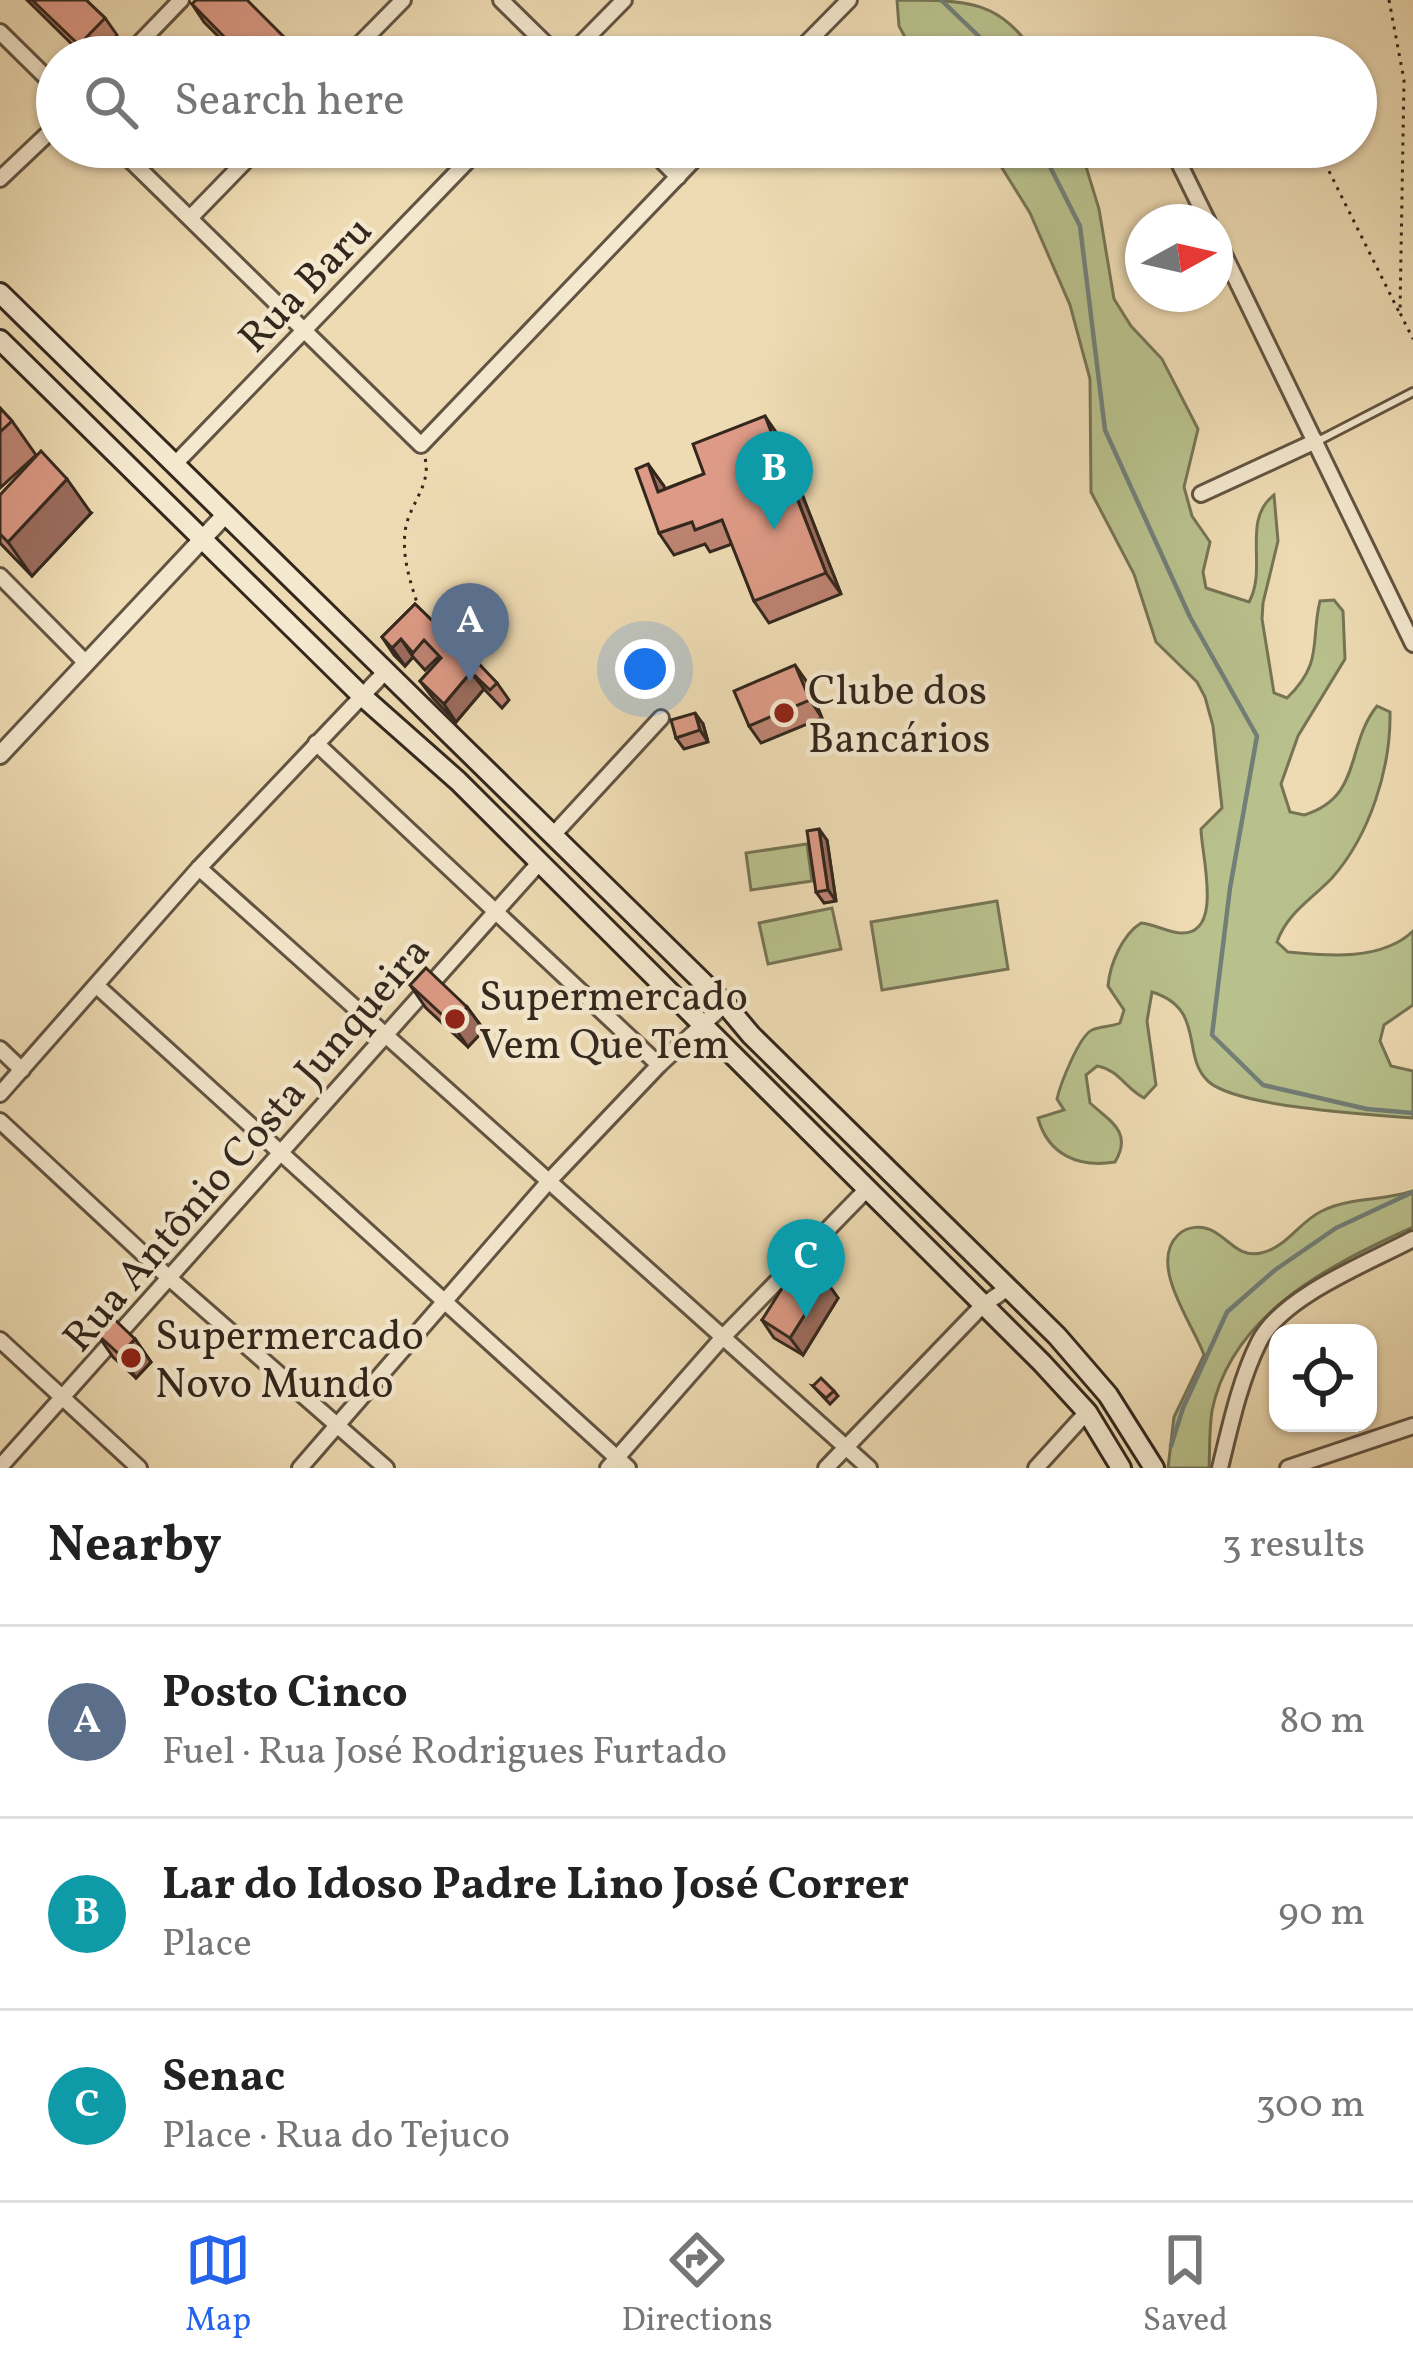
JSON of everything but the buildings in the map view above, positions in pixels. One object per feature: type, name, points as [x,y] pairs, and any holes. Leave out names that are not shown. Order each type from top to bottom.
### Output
[{"type":"main road","points":[[0,293],[479,760],[1008,1288],[1108,1395],[1154,1468]]},
{"type":"main road","points":[[0,340],[362,696],[540,862],[867,1189],[1087,1412],[1121,1468]]},
{"type":"main road","points":[[458,782],[479,760]]},
{"type":"street","points":[[147,36],[182,0]]},
{"type":"street","points":[[368,36],[403,0]]},
{"type":"street","points":[[501,0],[540,36]]},
{"type":"street","points":[[585,36],[624,0]]},
{"type":"street","points":[[814,36],[849,0]]},
{"type":"street","points":[[0,32],[36,67]]},
{"type":"street","points":[[0,178],[36,145]]},
{"type":"street","points":[[139,168],[422,445],[686,168]]},
{"type":"street","points":[[190,218],[239,168]]},
{"type":"street","name":"Rua Baru","points":[[174,465],[461,168]]},
{"type":"street","points":[[669,168],[678,177]]},
{"type":"street","points":[[1181,168],[1199,204]]},
{"type":"street","points":[[1233,273],[1413,644]]},
{"type":"street","points":[[1201,494],[1316,441]]},
{"type":"street","points":[[0,755],[224,516]]},
{"type":"street","points":[[0,576],[86,663]]},
{"type":"street","points":[[0,1094],[199,868],[385,672]]},
{"type":"street","points":[[553,835],[661,718]]},
{"type":"street","points":[[316,743],[659,1065]]},
{"type":"street","name":"Rua Antônio Costa Junqueira","points":[[0,1467],[540,862]]},
{"type":"street","points":[[199,868],[869,1468]]},
{"type":"street","points":[[97,986],[280,1149],[618,1464],[723,1337],[867,1189]]},
{"type":"street","points":[[301,1468],[549,1181],[724,1004]]},
{"type":"street","points":[[0,1048],[22,1070]]},
{"type":"street","points":[[0,1121],[168,1277],[386,1468]]},
{"type":"street","points":[[1220,1468],[1258,1342],[1273,1322],[1294,1304],[1413,1239]]},
{"type":"street","points":[[826,1468],[982,1306],[1008,1288]]},
{"type":"street","points":[[0,1340],[139,1468]]},
{"type":"street","points":[[1036,1468],[1087,1412]]},
{"type":"street","points":[[1288,1468],[1413,1426]]},
{"type":"lane","points":[[1316,441],[1413,392]]},
{"type":"path","points":[[1388,0],[1405,80],[1400,313]]},
{"type":"path","points":[[1328,168],[1413,339]]},
{"type":"path","points":[[420,610],[407,570],[405,530],[428,472],[422,445]]},
{"type":"green space","points":[[897,0],[944,1],[996,14],[1021,36],[904,36]]},
{"type":"green space","points":[[1002,168],[1086,168],[1099,209],[1114,299],[1162,359],[1198,429],[1184,487],[1192,516],[1210,542],[1203,572],[1206,588],[1249,602],[1256,574],[1259,517],[1274,495],[1278,541],[1262,619],[1274,693],[1287,698],[1306,673],[1314,651],[1320,601],[1334,600],[1343,611],[1345,659],[1298,736],[1281,784],[1290,812],[1304,815],[1336,796],[1367,721],[1377,706],[1390,712],[1382,778],[1357,842],[1277,942],[1288,952],[1354,954],[1386,948],[1413,931],[1413,1005],[1384,1025],[1380,1041],[1391,1066],[1413,1071],[1413,1118],[1306,1108],[1224,1091],[1200,1072],[1180,1010],[1152,992],[1147,1021],[1156,1085],[1144,1098],[1105,1068],[1097,1066],[1086,1075],[1090,1103],[1120,1135],[1115,1162],[1089,1163],[1067,1156],[1043,1131],[1038,1118],[1064,1110],[1057,1099],[1081,1041],[1092,1030],[1120,1023],[1124,1010],[1108,986],[1114,960],[1128,935],[1141,923],[1180,933],[1202,922],[1207,892],[1201,829],[1222,808],[1205,697],[1197,682],[1156,642],[1134,574],[1091,492],[1090,379],[1070,305],[1030,213]]},
{"type":"green space","points":[[807,844],[812,881],[751,890],[746,853]]},
{"type":"green space","points":[[997,901],[1008,969],[882,990],[871,922]]},
{"type":"green space","points":[[832,908],[841,949],[768,964],[759,923]]},
{"type":"green space","points":[[1413,1191],[1413,1227],[1289,1296],[1240,1347],[1212,1411],[1209,1468],[1168,1468],[1174,1417],[1204,1355],[1170,1279],[1170,1248],[1178,1235],[1190,1228],[1204,1228],[1241,1251],[1261,1253],[1333,1207]]},
{"type":"waterway","points":[[941,0],[979,36]]},
{"type":"waterway","points":[[1051,168],[1080,226],[1105,430],[1190,617],[1257,736],[1230,888],[1212,1035],[1263,1085],[1367,1109],[1413,1113]]},
{"type":"waterway","points":[[1171,1446],[1227,1312],[1275,1270],[1336,1228],[1413,1192]]},
{"type":"place","name":"Lar do Idoso Padre Lino José Correr","points":[[774,530]]},
{"type":"place","name":"Posto Cinco","points":[[470,682]]},
{"type":"place","name":"Clube dos Bancários","points":[[784,713]]},
{"type":"place","name":"Supermercado Vem Que Tem","points":[[455,1019]]},
{"type":"place","name":"Senac","points":[[806,1318]]},
{"type":"place","name":"Supermercado Novo Mundo","points":[[131,1358]]}]
